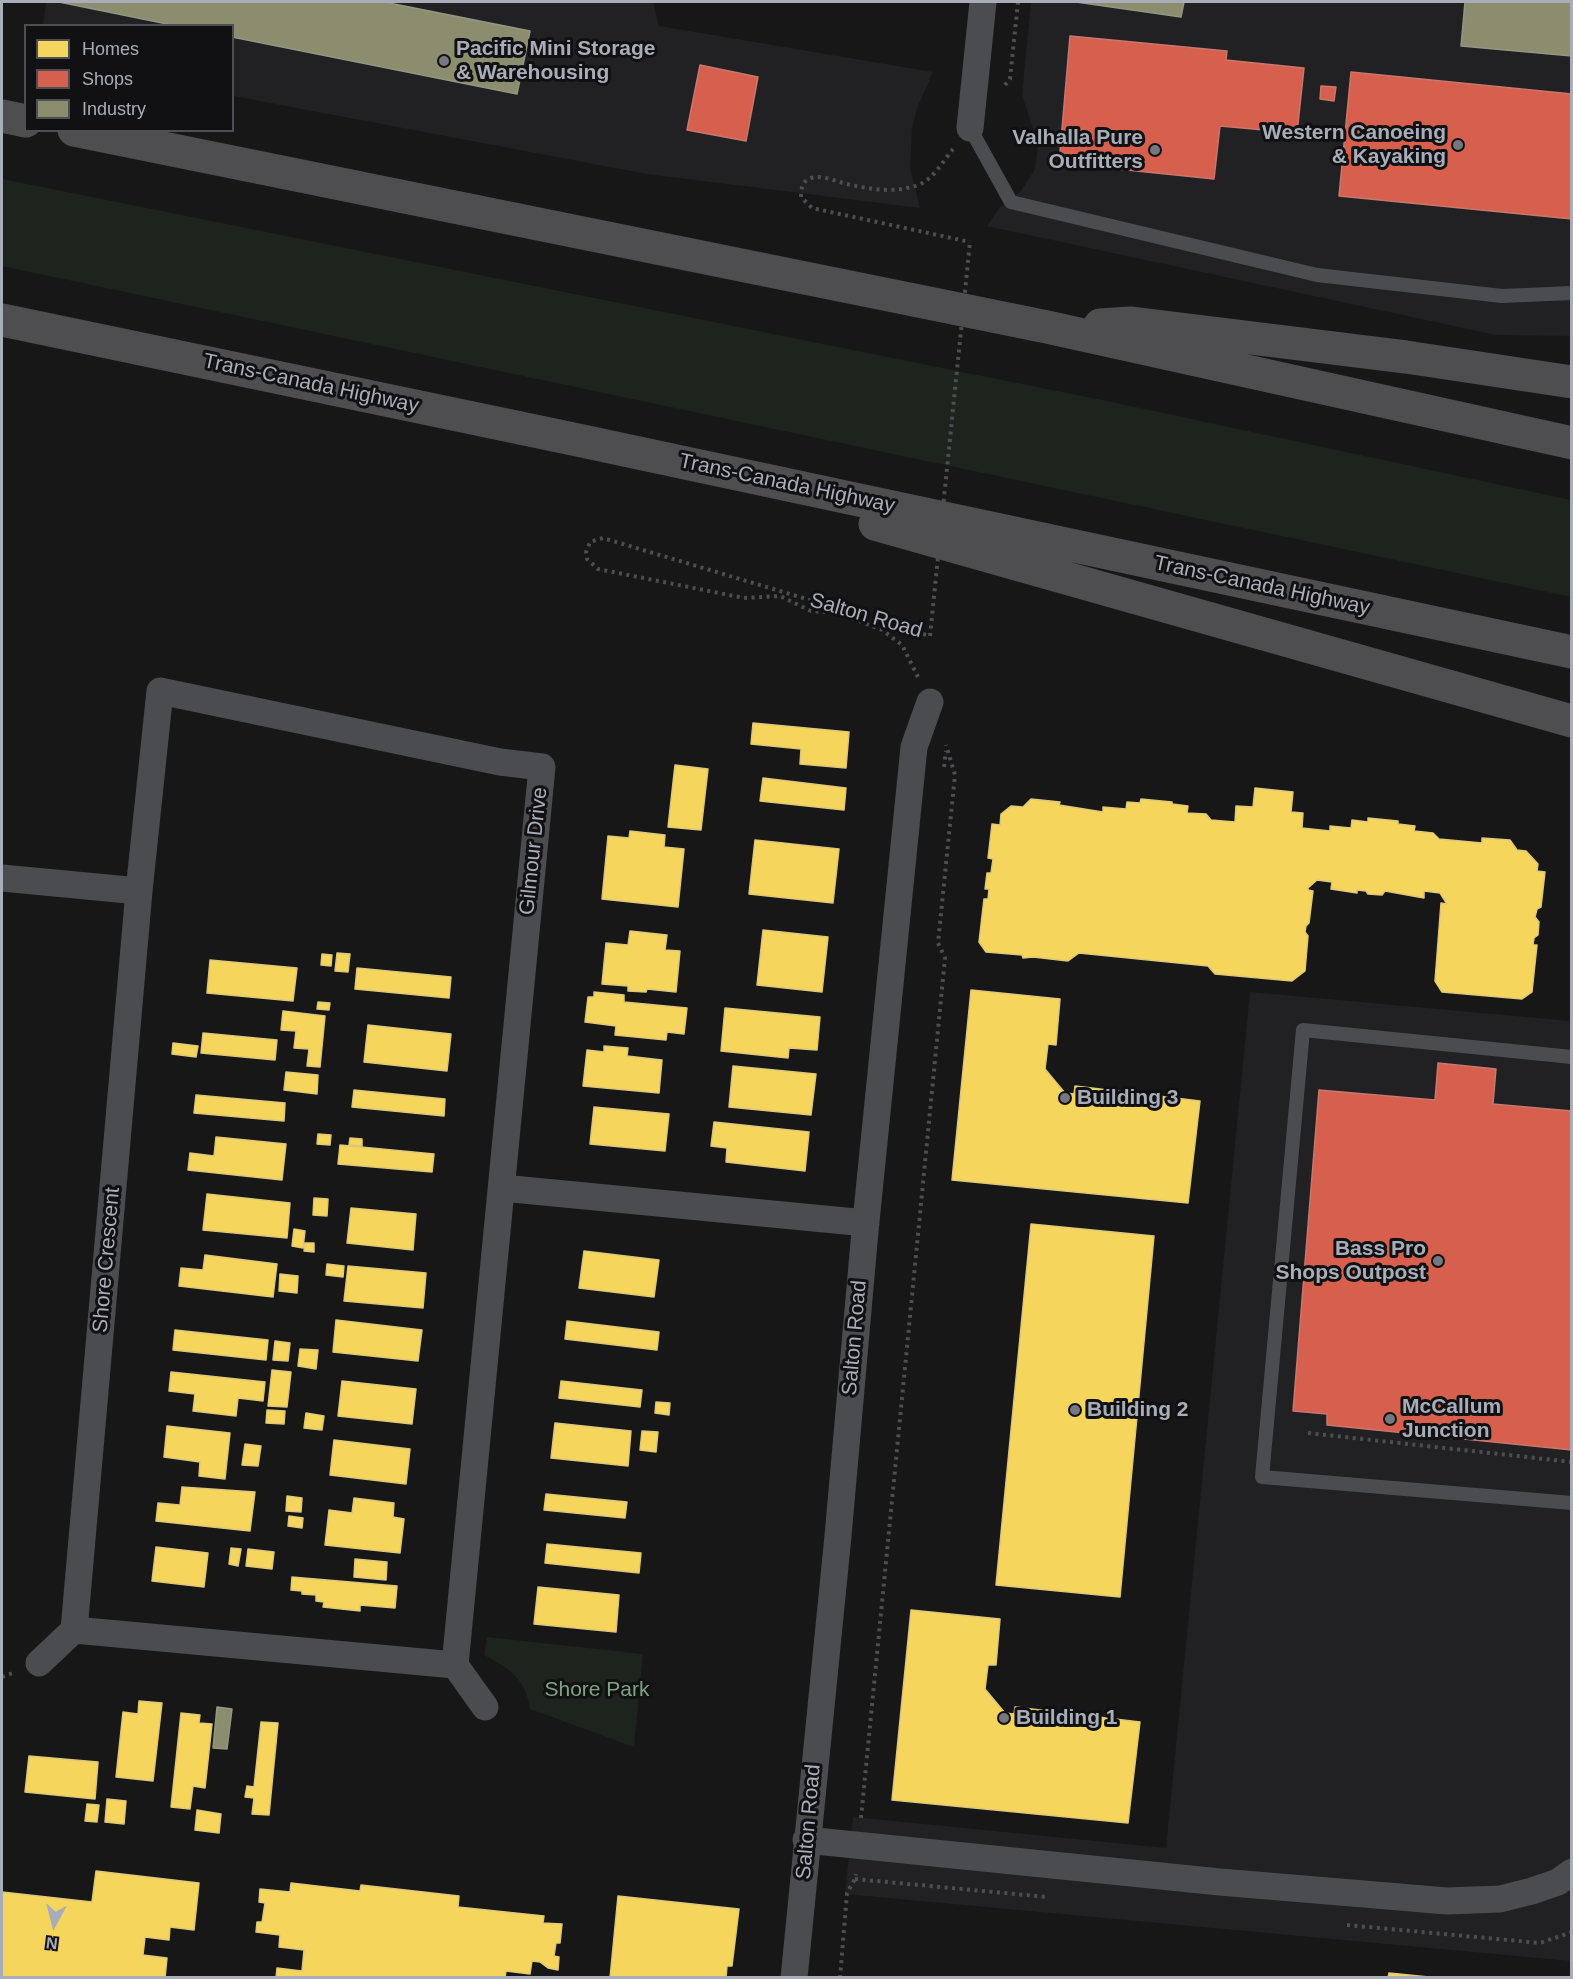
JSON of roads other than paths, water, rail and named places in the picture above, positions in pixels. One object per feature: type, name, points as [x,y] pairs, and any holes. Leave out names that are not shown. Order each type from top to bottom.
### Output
[{"type":"highway","points":[[2,116],[24,121]]},
{"type":"highway","points":[[84,132],[1047,327],[1572,443]]},
{"type":"highway","name":"Trans-Canada Highway","points":[[2,320],[1572,652]]},
{"type":"highway","points":[[1047,327],[1130,323],[1406,357],[1572,382]]},
{"type":"highway","points":[[573,439],[1572,721]]},
{"type":"street","points":[[970,128],[983,2]]},
{"type":"street","name":"Gilmour Drive","points":[[139,891],[160,691],[500,762],[542,767],[501,1188]]},
{"type":"street","name":"Salton Road","points":[[794,1977],[914,747],[930,702]]},
{"type":"street","points":[[2,878],[139,891]]},
{"type":"street","name":"Shore Crescent","points":[[74,1630],[139,891]]},
{"type":"street","points":[[485,1707],[455,1665],[501,1188],[866,1223]]},
{"type":"street","points":[[39,1663],[74,1630],[455,1665]]},
{"type":"street","points":[[806,1840],[1220,1882],[1447,1901],[1500,1899],[1558,1882],[1572,1872]]},
{"type":"lane","points":[[970,128],[1011,202],[1317,275],[1502,296],[1572,293]]},
{"type":"lane","points":[[1572,1057],[1304,1030],[1262,1477],[1572,1503]]},
{"type":"place","name":"Pacific Mini Storage & Warehousing","points":[[444,61]]},
{"type":"place","name":"Western Canoeing & Kayaking","points":[[1458,145]]},
{"type":"place","name":"Valhalla Pure Outfitters","points":[[1155,150]]},
{"type":"place","name":"Building 3","points":[[1065,1098]]},
{"type":"place","name":"Bass Pro Shops Outpost","points":[[1438,1261]]},
{"type":"place","name":"Building 2","points":[[1075,1410]]},
{"type":"place","name":"McCallum Junction","points":[[1390,1419]]},
{"type":"place","name":"Building 1","points":[[1004,1718]]},
{"type":"park label","name":"Shore Park","points":[[597,1690]]}]
